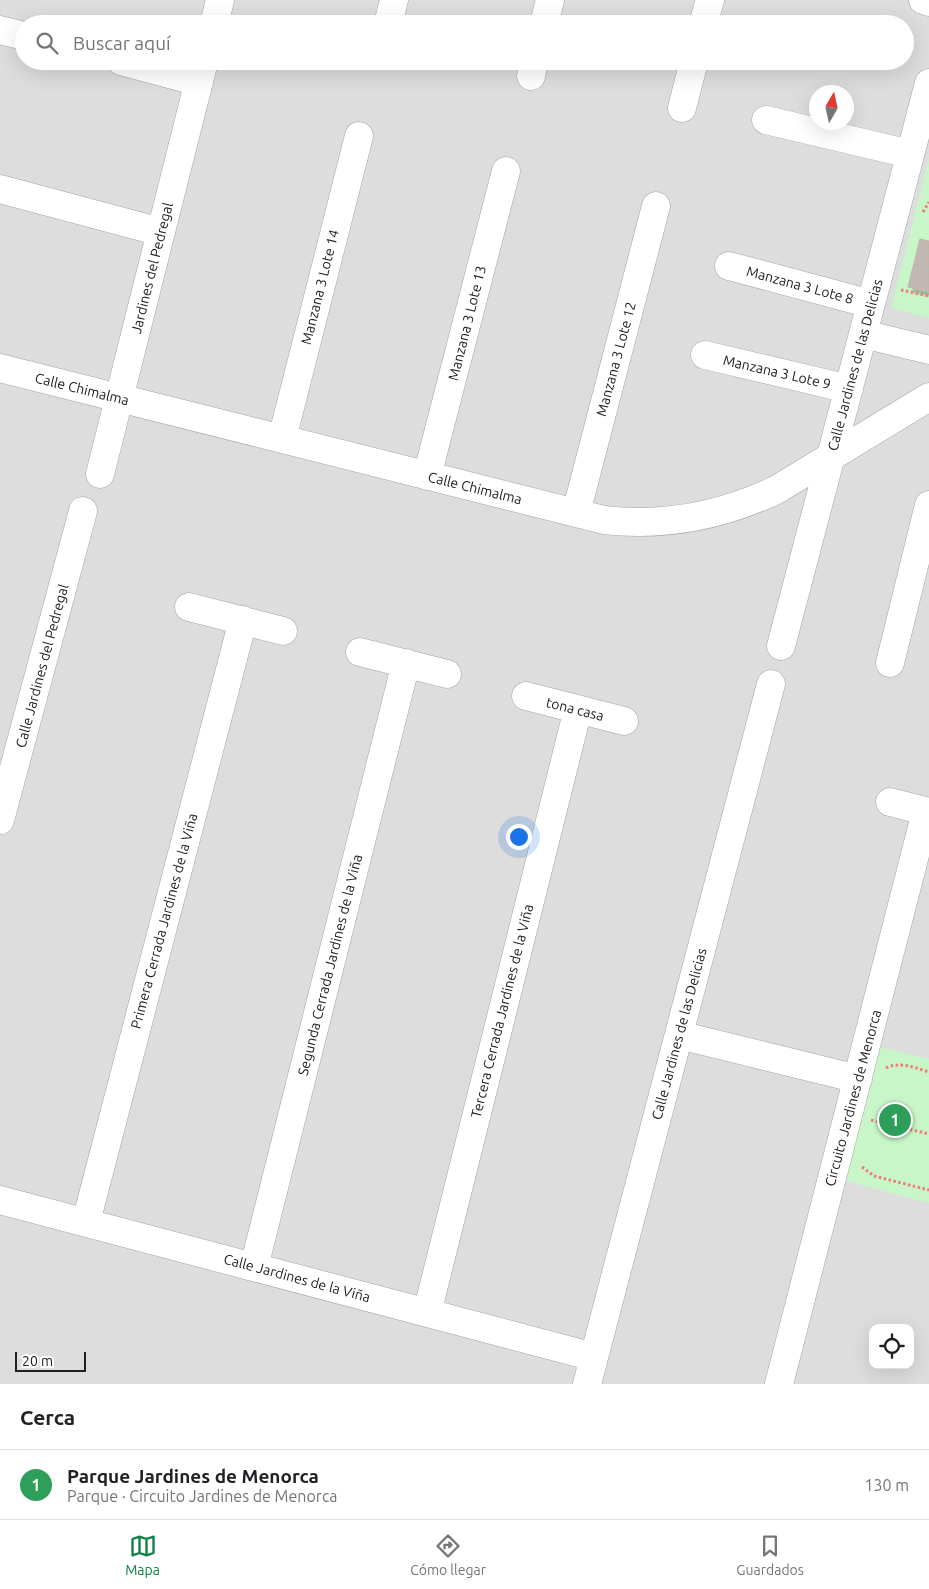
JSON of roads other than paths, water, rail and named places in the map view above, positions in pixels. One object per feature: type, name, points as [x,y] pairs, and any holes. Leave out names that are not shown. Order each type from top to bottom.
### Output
[{"type":"street","points":[[216,15],[220,0]]},
{"type":"street","points":[[390,15],[394,0]]},
{"type":"street","points":[[546,15],[550,0]]},
{"type":"street","points":[[706,15],[710,0]]},
{"type":"street","points":[[923,0],[929,2]]},
{"type":"street","points":[[0,30],[15,34]]},
{"type":"street","points":[[682,108],[692,70]]},
{"type":"street","name":"Jardines del Pedregal","points":[[100,474],[202,71]]},
{"type":"street","name":"Calle Jardines de las Delicias","points":[[781,646],[929,83]]},
{"type":"street","points":[[766,120],[910,154]]},
{"type":"street","name":"Manzana 3 Lote 14","points":[[282,439],[359,136]]},
{"type":"street","name":"Manzana 3 Lote 13","points":[[427,476],[506,171]]},
{"type":"street","points":[[0,189],[161,232]]},
{"type":"street","name":"Manzana 3 Lote 12","points":[[576,513],[656,206]]},
{"type":"street","name":"Manzana 3 Lote 8","points":[[729,266],[871,304]]},
{"type":"street","points":[[863,334],[929,350]]},
{"type":"street","name":"Manzana 3 Lote 9","points":[[705,355],[849,389]]},
{"type":"street","name":"Calle Chimalma","points":[[0,368],[604,520],[630,523],[657,523],[692,519],[752,502],[776,490],[929,397]]},
{"type":"street","points":[[890,663],[929,505]]},
{"type":"street","name":"Calle Jardines del Pedregal","points":[[0,820],[83,511]]},
{"type":"street","points":[[189,607],[284,631]]},
{"type":"street","name":"Primera Cerrada Jardines de la Viña","points":[[86,1222],[243,620]]},
{"type":"street","points":[[360,652],[447,674]]},
{"type":"street","name":"Segunda Cerrada Jardines de la Viña","points":[[254,1267],[406,663]]},
{"type":"street","name":"Calle Jardines de las Delicias","points":[[587,1384],[771,684]]},
{"type":"street","name":"tona casa","points":[[526,696],[624,721]]},
{"type":"street","name":"Tercera Cerrada Jardines de la Viña","points":[[427,1313],[578,709]]},
{"type":"street","name":"Circuito Jardines de Menorca","points":[[779,1384],[849,1115],[869,1075],[928,812],[890,802]]},
{"type":"street","points":[[679,1034],[869,1075]]},
{"type":"street","name":"Calle Jardines de la Viña","points":[[0,1200],[594,1357]]},
{"type":"place","name":"Parque Jardines de Menorca","points":[[895,1120]]}]
